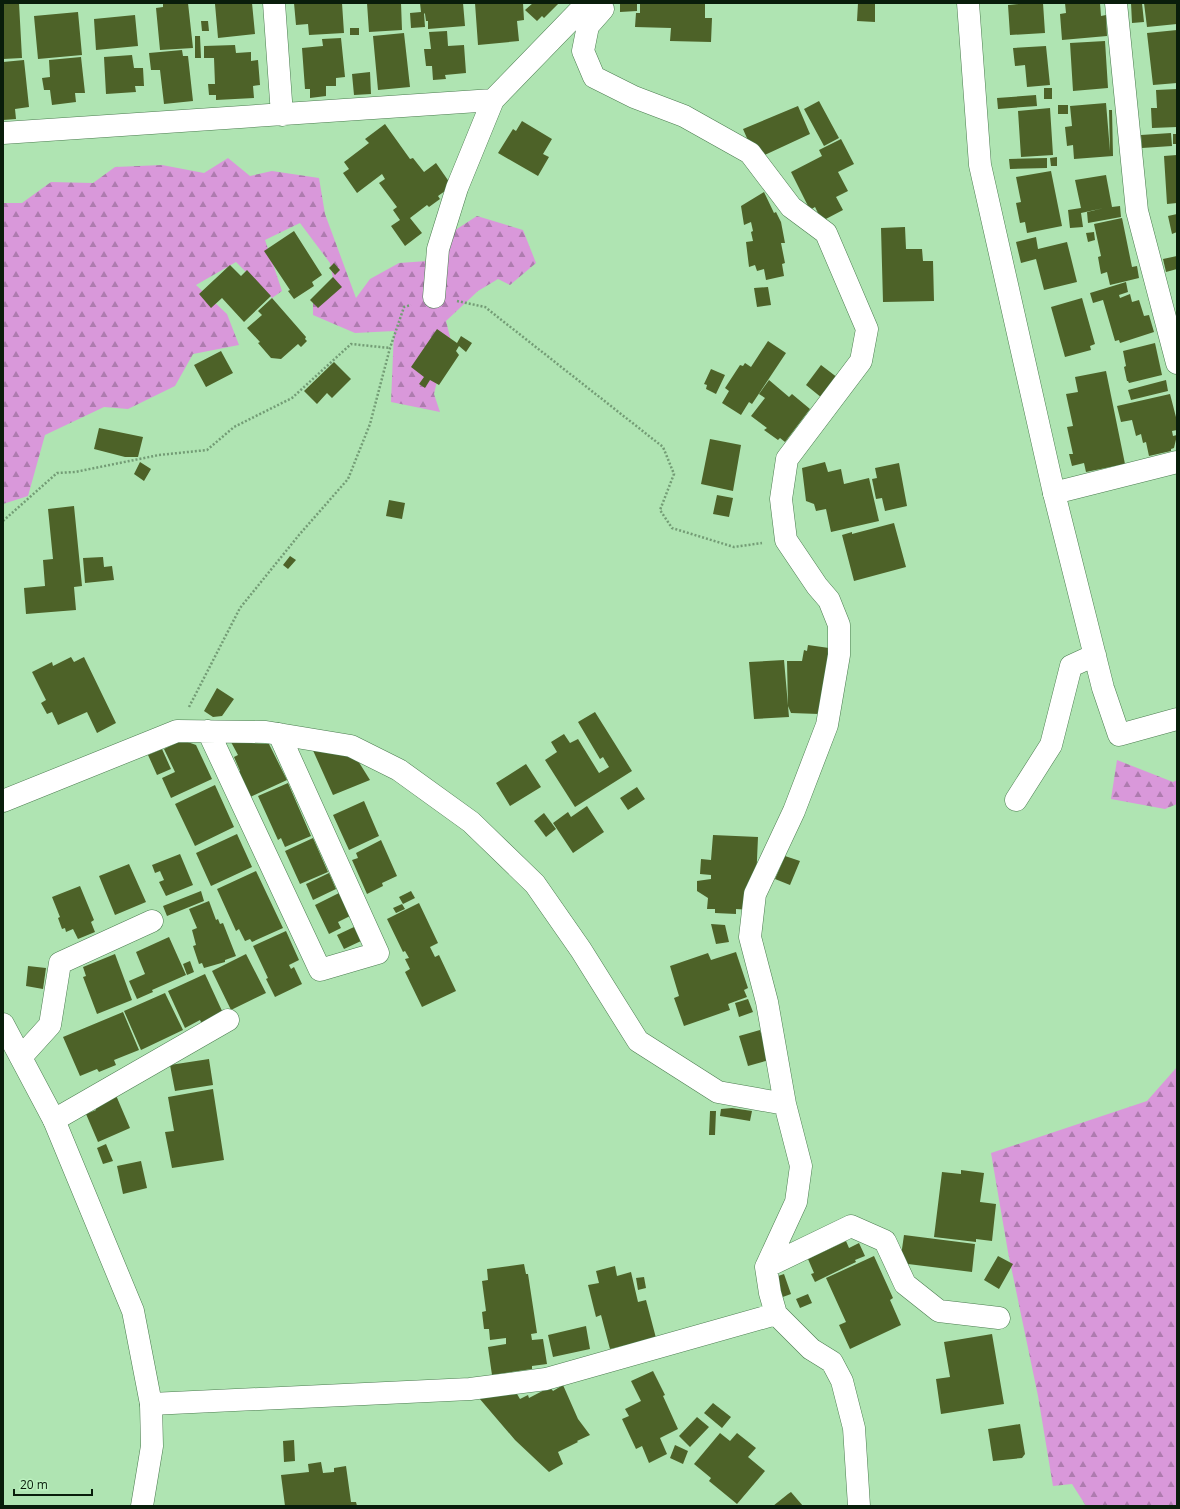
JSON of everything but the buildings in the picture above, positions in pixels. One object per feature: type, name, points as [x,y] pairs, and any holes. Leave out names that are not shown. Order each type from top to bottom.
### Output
[{"type":"street","points":[[274,3],[282,115]]},
{"type":"street","points":[[434,297],[438,249],[457,188],[493,100],[587,3]]},
{"type":"street","points":[[599,3],[603,9],[588,26],[583,50],[594,76],[634,97],[684,116],[750,153],[791,207],[826,234],[868,329],[861,361],[787,459],[781,499],[786,540],[817,586],[829,600],[839,625],[840,655],[827,725],[794,811],[755,894],[750,937],[767,1002],[785,1104],[801,1166],[796,1202],[766,1267],[770,1293],[776,1314],[811,1349],[832,1362],[842,1381],[854,1428],[859,1506]]},
{"type":"street","points":[[968,3],[980,165],[1054,493],[1103,688],[1119,735],[1177,719]]},
{"type":"street","points":[[1116,3],[1137,211],[1177,363]]},
{"type":"street","points":[[3,133],[493,100]]},
{"type":"street","points":[[1054,493],[1177,462]]},
{"type":"street","points":[[1016,800],[1051,745],[1071,666],[1095,655]]},
{"type":"street","points":[[3,801],[177,731],[266,732],[351,746],[399,770],[471,822],[535,884],[581,950],[638,1041],[718,1092],[785,1104]]},
{"type":"street","points":[[208,732],[320,970],[378,953],[279,734]]},
{"type":"street","points":[[21,1057],[50,1026],[60,963],[152,920]]},
{"type":"street","points":[[54,1120],[228,1020]]},
{"type":"street","points":[[3,1024],[54,1120],[133,1311],[151,1404],[152,1446],[142,1506]]},
{"type":"street","points":[[766,1267],[851,1226],[885,1241],[904,1284],[939,1310],[999,1318]]},
{"type":"street","points":[[151,1404],[470,1389],[546,1379],[776,1314]]},
{"type":"path","points":[[177,731],[240,608],[299,534],[348,479],[370,424],[390,348],[404,307],[434,297],[486,307],[663,447],[674,474],[660,510],[672,528],[734,547],[786,540]]},
{"type":"path","points":[[3,521],[56,473],[75,472],[159,455],[207,450],[234,428],[292,398],[351,344],[390,348]]},
{"type":"green space","points":[[228,158],[250,176],[272,171],[319,178],[325,214],[356,298],[370,279],[399,263],[441,260],[446,236],[477,216],[523,230],[536,263],[510,285],[498,279],[478,291],[446,321],[455,357],[442,360],[434,394],[440,412],[391,402],[394,331],[355,333],[313,315],[313,299],[335,288],[330,263],[300,223],[265,240],[282,291],[272,298],[236,262],[196,285],[227,314],[239,345],[193,354],[175,386],[128,409],[104,407],[45,435],[28,496],[3,504],[3,203],[22,203],[51,182],[93,183],[115,167],[162,165],[204,173]]},
{"type":"green space","points":[[1117,760],[1173,782],[1177,780],[1177,804],[1165,809],[1111,799]]},
{"type":"green space","points":[[1177,1067],[1177,1506],[1086,1506],[1072,1484],[1053,1486],[1038,1396],[1008,1252],[991,1153],[1147,1101]]}]
